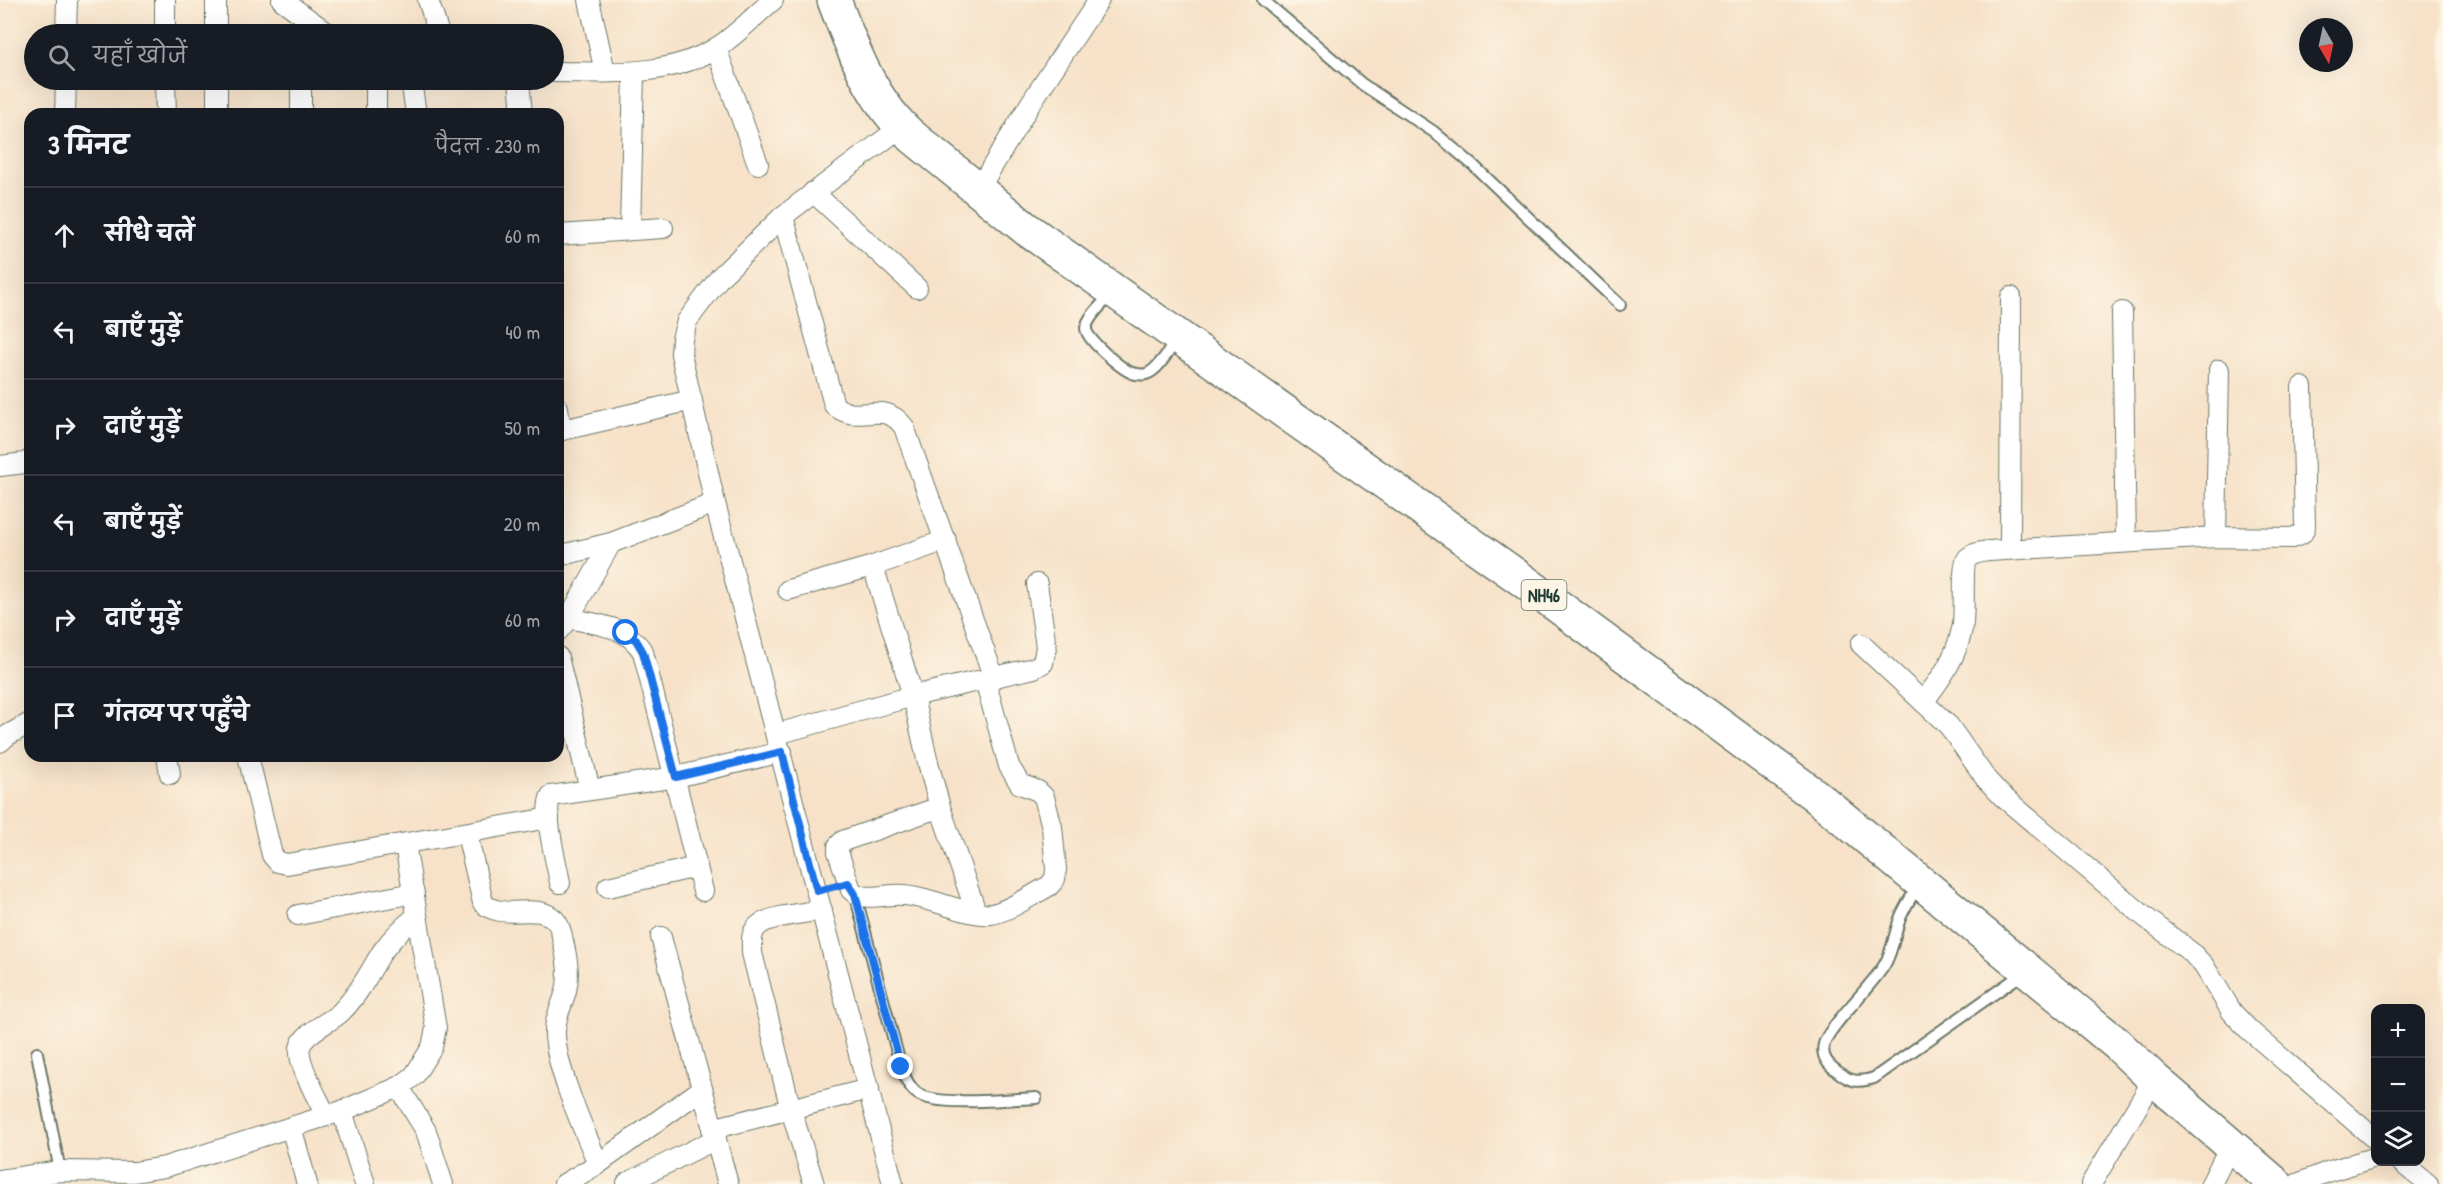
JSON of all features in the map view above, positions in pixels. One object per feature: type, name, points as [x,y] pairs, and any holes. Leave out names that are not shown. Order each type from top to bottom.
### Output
[{"type":"highway","name":"NH46","points":[[834,0],[867,80],[901,127],[1025,228],[1521,579],[1816,796],[2117,1044],[2154,1079],[2276,1184]]},
{"type":"street","points":[[66,24],[67,0]]},
{"type":"street","points":[[165,0],[165,24]]},
{"type":"street","points":[[216,0],[216,24]]},
{"type":"street","points":[[282,0],[315,24]]},
{"type":"street","points":[[428,0],[436,24]]},
{"type":"street","points":[[589,0],[605,72]]},
{"type":"street","points":[[564,72],[634,74],[659,69],[716,48],[773,0]]},
{"type":"street","points":[[978,190],[1032,101],[1099,0]]},
{"type":"street","points":[[301,14],[301,24]]},
{"type":"street","points":[[716,48],[758,164]]},
{"type":"street","points":[[630,230],[634,74]]},
{"type":"street","points":[[65,108],[66,90]]},
{"type":"street","points":[[165,90],[166,108]]},
{"type":"street","points":[[217,90],[217,108]]},
{"type":"street","points":[[301,90],[301,108]]},
{"type":"street","points":[[375,90],[376,108]]},
{"type":"street","points":[[412,90],[415,108]]},
{"type":"street","points":[[520,90],[521,108]]},
{"type":"street","points":[[893,1184],[715,503],[681,354],[687,321],[720,277],[783,216],[901,127]]},
{"type":"street","points":[[813,192],[917,288]]},
{"type":"street","points":[[783,216],[834,405],[841,411],[851,414],[883,412],[893,414],[904,427],[946,540],[990,679],[1009,766],[1020,784],[1038,791],[1044,797],[1052,827],[1055,879],[1049,886],[990,914],[903,894],[863,897],[851,888],[838,852],[838,846],[843,841],[940,807]]},
{"type":"street","points":[[564,235],[663,228]]},
{"type":"street","points":[[2010,549],[2011,297]]},
{"type":"street","points":[[2122,312],[2126,542]]},
{"type":"street","points":[[2216,537],[2219,370]]},
{"type":"street","points":[[1923,702],[1942,678],[1953,658],[1959,640],[1965,609],[1964,567],[1967,559],[1989,551],[2010,549],[2216,537],[2292,538],[2302,534],[2305,527],[2302,387]]},
{"type":"street","points":[[564,430],[692,400]]},
{"type":"street","points":[[0,466],[24,461]]},
{"type":"street","points":[[564,555],[611,543],[715,503]]},
{"type":"street","points":[[788,590],[873,566],[946,540]]},
{"type":"street","points":[[564,622],[611,543]]},
{"type":"street","points":[[873,566],[913,696],[940,807],[976,912]]},
{"type":"street","points":[[560,883],[549,818],[550,796],[676,777],[913,696],[1034,668],[1043,663],[1046,656],[1037,584]]},
{"type":"street","points":[[564,624],[613,628],[636,640],[643,652],[676,777],[702,891]]},
{"type":"street","points":[[1861,644],[1948,726],[1972,761],[1994,787],[2048,836],[2192,953],[2204,966],[2240,1021],[2371,1136]]},
{"type":"street","points":[[564,682],[590,790]]},
{"type":"street","points":[[0,742],[24,726]]},
{"type":"street","points":[[249,762],[272,855],[278,862],[287,864],[549,818]]},
{"type":"street","points":[[467,834],[483,903],[489,909],[498,912],[524,911],[556,920],[568,959],[566,992],[556,1020],[555,1034],[558,1053],[575,1106],[598,1164]]},
{"type":"street","points":[[0,1179],[60,1171],[134,1172],[165,1167],[334,1113],[399,1087],[414,1076],[432,1047],[436,1028],[405,844]]},
{"type":"street","points":[[608,887],[697,867]]},
{"type":"street","points":[[817,891],[851,888]]},
{"type":"street","points":[[298,915],[414,893]]},
{"type":"street","points":[[814,1184],[791,1110],[752,952],[752,936],[756,926],[765,921],[822,910]]},
{"type":"street","points":[[365,1184],[334,1113],[302,1063],[301,1044],[309,1035],[338,1015],[356,996],[383,951],[417,916]]},
{"type":"street","points":[[661,937],[728,1184]]},
{"type":"street","points":[[2091,1184],[2154,1079]]},
{"type":"street","points":[[399,1087],[426,1131],[443,1184]]},
{"type":"street","points":[[564,1184],[598,1164],[702,1089]]},
{"type":"street","points":[[627,1183],[714,1134],[869,1089]]},
{"type":"street","points":[[291,1127],[307,1184]]},
{"type":"street","points":[[2211,1184],[2231,1144]]},
{"type":"street","points":[[2297,1184],[2371,1159]]},
{"type":"street","points":[[2407,1166],[2428,1184]]},
{"type":"lane","points":[[1263,0],[1362,84],[1434,132],[1473,165],[1620,305]]},
{"type":"lane","points":[[1114,290],[1086,327],[1087,336],[1097,347],[1132,373],[1145,374],[1153,370],[1179,336]]},
{"type":"lane","points":[[1920,882],[1902,915],[1887,961],[1827,1037],[1823,1047],[1824,1058],[1830,1066],[1849,1080],[1860,1082],[1874,1078],[2027,970]]},
{"type":"lane","points":[[851,888],[901,1067],[908,1084],[918,1094],[946,1101],[1036,1098]]},
{"type":"lane","points":[[38,1053],[60,1171]]},
{"type":"route","points":[[626,633],[636,640],[643,652],[676,777],[782,752],[817,891],[848,883],[850,890],[855,894],[901,1067]]}]
